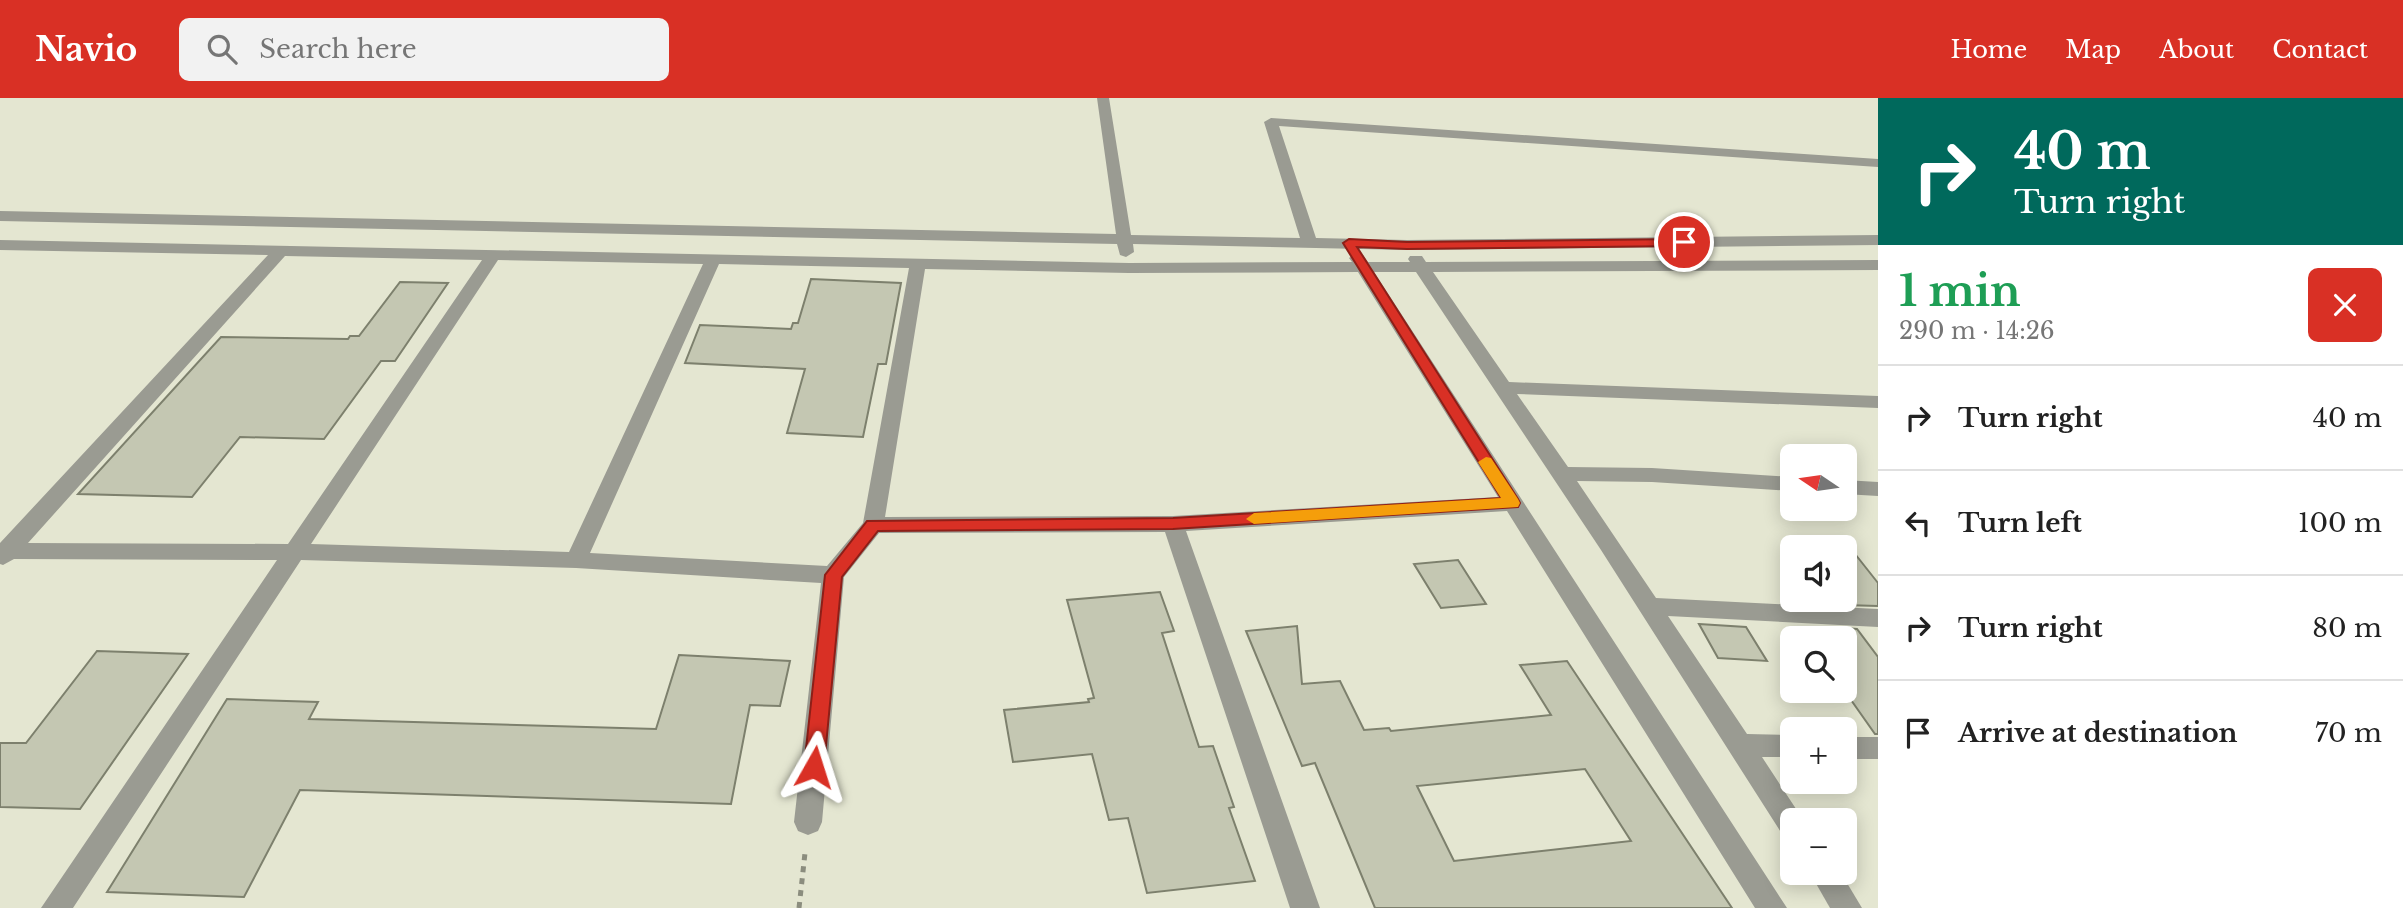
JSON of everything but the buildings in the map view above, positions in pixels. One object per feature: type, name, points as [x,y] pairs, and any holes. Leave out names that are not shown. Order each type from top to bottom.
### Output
[{"type":"street","points":[[1103,98],[1129,268]]},
{"type":"street","points":[[1309,242],[1271,122],[1878,163]]},
{"type":"street","points":[[0,216],[1407,245],[1878,240]]},
{"type":"street","points":[[1349,243],[1772,908]]},
{"type":"street","points":[[0,245],[1129,268],[1878,265]]},
{"type":"street","points":[[1407,245],[1781,808]]},
{"type":"street","points":[[3,554],[281,250]]},
{"type":"street","points":[[56,908],[494,254]]},
{"type":"street","points":[[576,561],[713,259]]},
{"type":"street","points":[[808,822],[833,575],[873,525],[918,264]]},
{"type":"street","points":[[1503,388],[1878,401]]},
{"type":"street","points":[[1561,474],[1652,475],[1780,483]]},
{"type":"street","points":[[1857,488],[1878,489]]},
{"type":"street","points":[[873,525],[1173,524],[1512,503]]},
{"type":"street","points":[[1173,524],[1305,908]]},
{"type":"street","points":[[3,554],[295,552],[576,561],[833,575]]},
{"type":"street","points":[[1647,606],[1878,618]]},
{"type":"street","points":[[1739,745],[1780,746]]},
{"type":"street","points":[[1857,747],[1878,748]]},
{"type":"street","points":[[1832,885],[1847,908]]},
{"type":"path","points":[[799,908],[808,822]]},
{"type":"slow traffic","points":[[1254,519],[1512,503],[1486,462]]},
{"type":"route","points":[[814,767],[833,575],[873,525],[1173,524],[1512,503],[1349,243],[1407,245],[1684,242]]}]
